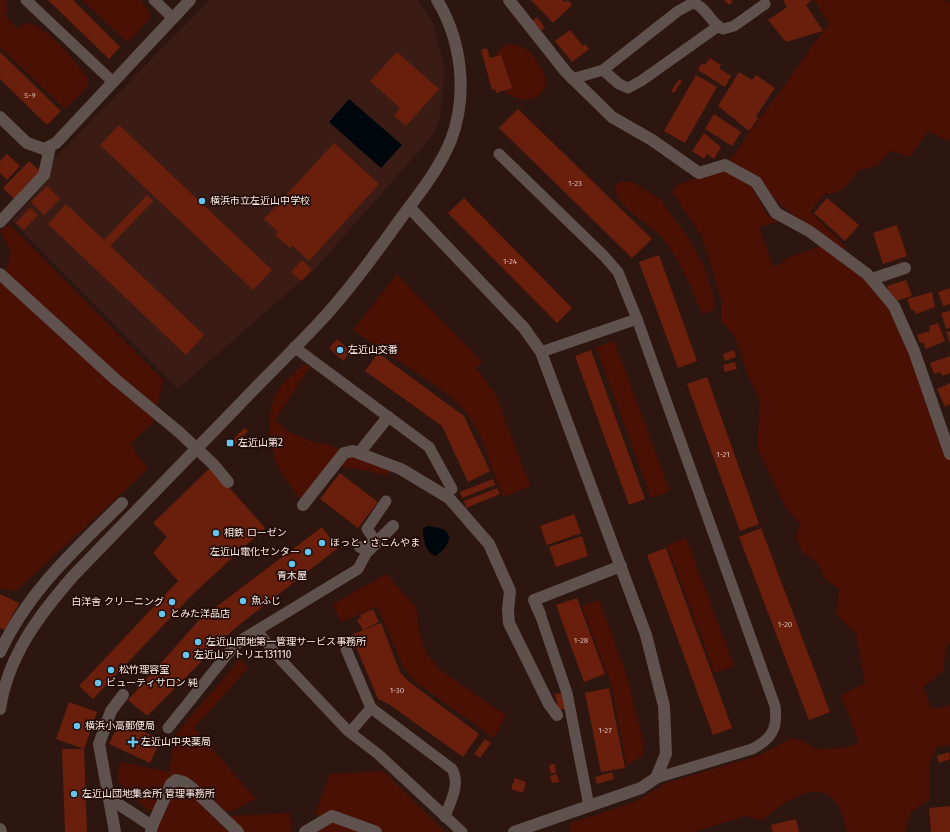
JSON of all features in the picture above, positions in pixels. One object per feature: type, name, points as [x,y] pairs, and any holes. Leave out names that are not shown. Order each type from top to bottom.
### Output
[{"type":"street","points":[[0,117],[27,143],[44,149],[56,143],[190,0]]},
{"type":"street","points":[[0,705],[6,684],[21,646],[40,615],[74,575],[326,314],[366,267],[440,162],[451,139],[457,119],[460,92],[460,66],[454,36],[437,0]]},
{"type":"street","points":[[509,0],[572,79],[612,117],[658,144],[700,173],[725,165],[756,182],[776,213],[809,232],[872,279],[894,306],[914,351],[950,454]]},
{"type":"street","points":[[0,222],[44,175],[50,146]]},
{"type":"street","points":[[409,207],[524,328],[541,352],[583,469],[646,635],[664,706],[666,754],[656,778],[641,788],[514,832]]},
{"type":"street","points":[[872,279],[905,268]]},
{"type":"street","points":[[0,274],[109,374],[180,432],[213,464],[228,482]]},
{"type":"street","points":[[359,453],[388,417]]},
{"type":"street","points":[[303,505],[344,453],[353,451],[401,469],[449,498],[489,544],[510,591],[508,605],[509,623],[549,704],[557,715]]},
{"type":"street","points":[[452,489],[466,518]]},
{"type":"street","points":[[0,652],[10,631],[36,591],[122,503]]},
{"type":"street","points":[[364,549],[392,526]]},
{"type":"street","points":[[540,614],[534,600],[621,566]]},
{"type":"street","points":[[115,832],[100,744],[111,711],[123,695]]},
{"type":"street","points":[[109,798],[152,829],[171,784],[176,780],[184,782],[238,832]]},
{"type":"street","points":[[305,832],[332,816],[376,832]]},
{"type":"lane","points":[[26,0],[113,82]]},
{"type":"lane","points":[[154,0],[173,18]]},
{"type":"lane","points":[[572,79],[603,70],[678,11],[693,3],[701,5],[717,27],[723,29],[734,26],[765,4]]},
{"type":"lane","points":[[603,70],[619,84],[628,88],[642,81],[717,27]]},
{"type":"lane","points":[[499,154],[604,256],[618,272],[637,319],[775,706],[777,719],[774,730],[761,745],[656,778]]},
{"type":"lane","points":[[541,352],[637,319]]},
{"type":"lane","points":[[294,347],[429,447],[452,489]]},
{"type":"lane","points":[[168,728],[230,651],[241,640],[358,569],[364,549],[374,539],[367,529],[386,501]]},
{"type":"lane","points":[[540,614],[567,693],[588,806]]},
{"type":"lane","points":[[257,631],[282,661],[350,732],[378,754],[462,832]]},
{"type":"lane","points":[[346,649],[371,708],[452,769],[456,776],[456,783],[445,817]]},
{"type":"lane","points":[[350,732],[371,708]]},
{"type":"shaded area","points":[[0,0],[5,0],[8,9],[4,15],[17,28],[20,28],[24,23],[32,24],[41,29],[59,44],[88,78],[87,87],[65,109],[0,47]]},
{"type":"shaded area","points":[[82,0],[141,0],[150,13],[149,19],[128,43]]},
{"type":"shaded area","name":"横浜市立左近山中学校","points":[[209,0],[417,0],[432,21],[445,69],[440,118],[434,134],[316,268],[178,389],[12,221],[48,180],[54,159]]},
{"type":"shaded area","points":[[814,0],[942,0],[950,3],[950,142],[928,131],[910,157],[891,151],[876,166],[859,170],[849,183],[841,190],[825,193],[810,212],[844,245],[844,250],[783,207],[757,180],[730,160],[829,23]]},
{"type":"shaded area","points":[[507,44],[526,49],[533,55],[539,64],[545,80],[543,91],[535,98],[524,100],[512,96],[502,87],[496,73],[497,52]]},
{"type":"shaded area","points":[[349,99],[402,145],[381,168],[329,122]]},
{"type":"shaded area","points":[[723,170],[751,185],[768,216],[778,222],[759,227],[773,267],[782,263],[785,259],[822,246],[866,278],[893,310],[950,458],[950,642],[946,646],[943,671],[923,687],[931,708],[944,707],[950,704],[950,745],[936,748],[930,762],[930,800],[912,812],[908,819],[906,832],[847,832],[842,813],[833,799],[824,793],[813,792],[803,794],[792,799],[762,820],[745,816],[694,832],[570,832],[571,823],[635,802],[666,783],[757,756],[791,739],[802,740],[816,749],[844,748],[859,743],[841,695],[865,683],[856,634],[836,614],[839,589],[824,578],[817,562],[803,553],[796,538],[800,523],[787,510],[757,448],[760,401],[748,375],[735,337],[722,322],[722,303],[702,237],[672,192],[677,185]]},
{"type":"shaded area","points":[[620,182],[633,182],[661,200],[690,240],[704,266],[714,297],[715,307],[712,311],[702,314],[676,257],[670,248],[658,234],[622,203],[614,187]]},
{"type":"shaded area","points":[[9,224],[163,380],[153,423],[130,444],[148,469],[16,591],[0,589],[0,270],[7,269],[11,252],[0,231]]},
{"type":"shaded area","points":[[397,274],[482,362],[476,368],[496,395],[530,486],[503,497],[480,435],[466,412],[450,396],[353,330]]},
{"type":"shaded area","points":[[614,341],[670,491],[651,498],[596,347]]},
{"type":"shaded area","points":[[304,364],[310,367],[275,420],[289,432],[310,441],[330,445],[355,457],[392,470],[385,476],[369,471],[339,466],[302,501],[287,482],[276,462],[270,441],[270,417],[275,395],[284,383]]},
{"type":"shaded area","points":[[427,526],[440,528],[448,534],[449,538],[446,547],[435,556],[429,552],[424,541],[423,529]]},
{"type":"shaded area","points":[[686,538],[734,666],[715,673],[667,545]]},
{"type":"shaded area","points":[[386,574],[416,607],[421,641],[428,655],[439,669],[506,716],[494,738],[414,681],[404,668],[377,606],[341,622],[333,604]]},
{"type":"shaded area","points":[[599,600],[626,674],[644,744],[643,755],[627,766],[611,683],[582,606]]},
{"type":"shaded area","points":[[240,659],[248,668],[194,728],[256,799],[232,811],[206,810],[228,832],[155,832],[156,826],[168,809],[148,811],[117,781],[120,762],[169,772],[175,735]]},
{"type":"shaded area","points":[[383,771],[445,832],[313,832],[333,821],[315,814],[330,774]]},
{"type":"shaded area","points":[[290,813],[292,832],[242,832],[225,816]]},
{"type":"building","points":[[48,0],[73,0],[120,47],[109,59]]},
{"type":"building","points":[[531,0],[562,0],[565,2],[568,0],[572,5],[553,23]]},
{"type":"building","points":[[724,0],[731,0],[733,2],[729,5]]},
{"type":"building","points":[[812,0],[806,5],[823,31],[786,42],[768,20],[787,7],[783,1]]},
{"type":"building","points":[[537,17],[545,28],[540,31],[532,21]]},
{"type":"building","points":[[570,30],[583,46],[585,44],[589,49],[572,62],[555,41]]},
{"type":"building","points":[[487,48],[490,58],[501,55],[512,88],[496,93],[495,89],[492,90],[481,50]]},
{"type":"building","points":[[0,52],[61,111],[47,125],[0,79]]},
{"type":"building","points":[[397,52],[439,89],[406,126],[394,116],[400,108],[370,81]]},
{"type":"building","points":[[710,58],[721,65],[719,68],[731,76],[725,87],[698,70],[702,63],[705,65]]},
{"type":"building","points":[[739,72],[752,80],[756,75],[775,88],[756,116],[758,118],[749,131],[718,106]]},
{"type":"building","points":[[696,75],[717,87],[685,143],[664,131]]},
{"type":"building","points":[[679,79],[682,81],[674,93],[671,91]]},
{"type":"building","points":[[518,109],[652,239],[632,258],[499,128]]},
{"type":"building","points":[[714,114],[741,132],[732,146],[705,129]]},
{"type":"building","points":[[119,125],[272,270],[253,290],[100,145]]},
{"type":"building","points":[[704,133],[721,147],[714,159],[707,154],[704,159],[692,151]]},
{"type":"building","points":[[334,143],[379,184],[309,261],[292,245],[290,248],[275,235],[278,232],[264,219]]},
{"type":"building","points":[[7,154],[20,166],[7,180],[0,173],[0,161]]},
{"type":"building","points":[[29,161],[40,171],[14,199],[3,188]]},
{"type":"building","points":[[47,186],[60,199],[44,215],[31,202]]},
{"type":"building","points":[[147,195],[153,201],[110,246],[104,240]]},
{"type":"building","points":[[464,198],[572,308],[557,323],[448,213]]},
{"type":"building","points":[[827,198],[859,225],[845,241],[814,213]]},
{"type":"building","points":[[66,204],[204,335],[186,355],[48,224]]},
{"type":"building","points":[[30,208],[38,215],[24,230],[16,223]]},
{"type":"building","points":[[897,225],[907,256],[883,264],[873,233]]},
{"type":"building","points":[[659,255],[697,361],[678,368],[639,262]]},
{"type":"building","points":[[302,260],[312,270],[301,281],[291,272]]},
{"type":"building","points":[[906,280],[912,296],[893,302],[887,286]]},
{"type":"building","points":[[950,288],[950,304],[943,306],[938,292]]},
{"type":"building","points":[[932,292],[935,307],[916,314],[914,310],[911,310],[907,299]]},
{"type":"building","points":[[950,311],[950,328],[946,329],[941,313]]},
{"type":"building","points":[[938,323],[945,341],[926,349],[923,342],[920,343],[917,335],[930,331],[929,326]]},
{"type":"building","points":[[950,331],[950,343],[946,332]]},
{"type":"building","name":"左近山交番","points":[[337,339],[351,352],[343,361],[329,348]]},
{"type":"building","points":[[591,350],[645,499],[629,505],[575,356]]},
{"type":"building","points":[[734,350],[736,357],[725,361],[723,354]]},
{"type":"building","points":[[378,353],[464,416],[490,471],[468,482],[442,426],[365,371]]},
{"type":"building","points":[[950,356],[950,373],[942,376],[940,372],[934,374],[930,363]]},
{"type":"building","points":[[735,362],[737,369],[725,372],[723,365]]},
{"type":"building","points":[[707,377],[759,524],[740,531],[687,384]]},
{"type":"building","points":[[950,383],[950,404],[945,407],[937,389]]},
{"type":"building","points":[[244,428],[248,431],[233,446],[230,443]]},
{"type":"building","points":[[211,467],[265,528],[193,594],[93,699],[79,686],[178,581],[153,553],[167,537],[153,523]]},
{"type":"building","points":[[340,473],[378,502],[358,528],[320,499]]},
{"type":"building","points":[[493,479],[495,485],[462,498],[460,492]]},
{"type":"building","points":[[497,488],[500,494],[466,508],[464,501]]},
{"type":"building","points":[[574,514],[581,533],[547,545],[540,526]]},
{"type":"building","points":[[322,527],[338,548],[234,629],[147,716],[128,700],[208,610],[212,610]]},
{"type":"building","points":[[761,528],[830,712],[809,720],[739,537]]},
{"type":"building","points":[[582,536],[588,556],[556,567],[549,547]]},
{"type":"building","points":[[666,548],[732,728],[713,735],[647,555]]},
{"type":"building","points":[[0,594],[19,603],[5,630],[0,628]]},
{"type":"building","points":[[577,598],[605,674],[584,682],[556,605]]},
{"type":"building","points":[[373,609],[379,622],[363,630],[357,620],[361,618],[360,615]]},
{"type":"building","points":[[381,623],[400,672],[408,681],[479,734],[463,757],[390,705],[378,699],[351,635]]},
{"type":"building","points":[[609,688],[625,768],[601,772],[585,693]]},
{"type":"building","points":[[562,693],[566,709],[559,710],[555,694]]},
{"type":"building","points":[[69,702],[97,712],[84,749],[56,739]]},
{"type":"building","points":[[120,721],[161,740],[150,763],[109,744]]},
{"type":"building","points":[[485,739],[491,743],[480,758],[474,754]]},
{"type":"building","points":[[62,749],[84,749],[87,832],[65,832]]},
{"type":"building","points":[[949,752],[950,759],[939,763],[937,756]]},
{"type":"building","points":[[555,764],[556,773],[550,773],[549,765]]},
{"type":"building","points":[[612,772],[614,779],[597,784],[595,777]]},
{"type":"building","points":[[557,774],[559,782],[552,783],[550,776]]},
{"type":"building","points":[[515,778],[526,782],[523,793],[511,789]]},
{"type":"building","points":[[950,806],[950,832],[931,832],[929,808]]},
{"type":"building","points":[[796,819],[799,832],[773,832],[771,825]]},
{"type":"place","name":"横浜市立左近山中学校","points":[[202,201]]},
{"type":"place","name":"左近山交番","points":[[340,350]]},
{"type":"place","name":"左近山第2","points":[[230,443]]},
{"type":"place","name":"相鉄 ローゼン","points":[[216,533]]},
{"type":"place","name":"ほっと・さこんやま","points":[[322,543]]},
{"type":"place","name":"左近山電化センター","points":[[308,552]]},
{"type":"place","name":"青木屋","points":[[292,564]]},
{"type":"place","name":"魚ふじ","points":[[243,601]]},
{"type":"place","name":"白洋舎 クリーニング","points":[[172,602]]},
{"type":"place","name":"とみた洋品店","points":[[162,614]]},
{"type":"place","name":"左近山団地第一管理サービス事務所","points":[[198,642]]},
{"type":"place","name":"左近山アトリエ131110","points":[[186,655]]},
{"type":"place","name":"松竹理容室","points":[[111,670]]},
{"type":"place","name":"ビューティサロン 純","points":[[98,683]]},
{"type":"place","name":"横浜小高郵便局","points":[[77,726]]},
{"type":"place","name":"左近山中央薬局","points":[[133,742]]},
{"type":"place","name":"左近山団地集会所 管理事務所","points":[[74,794]]}]
